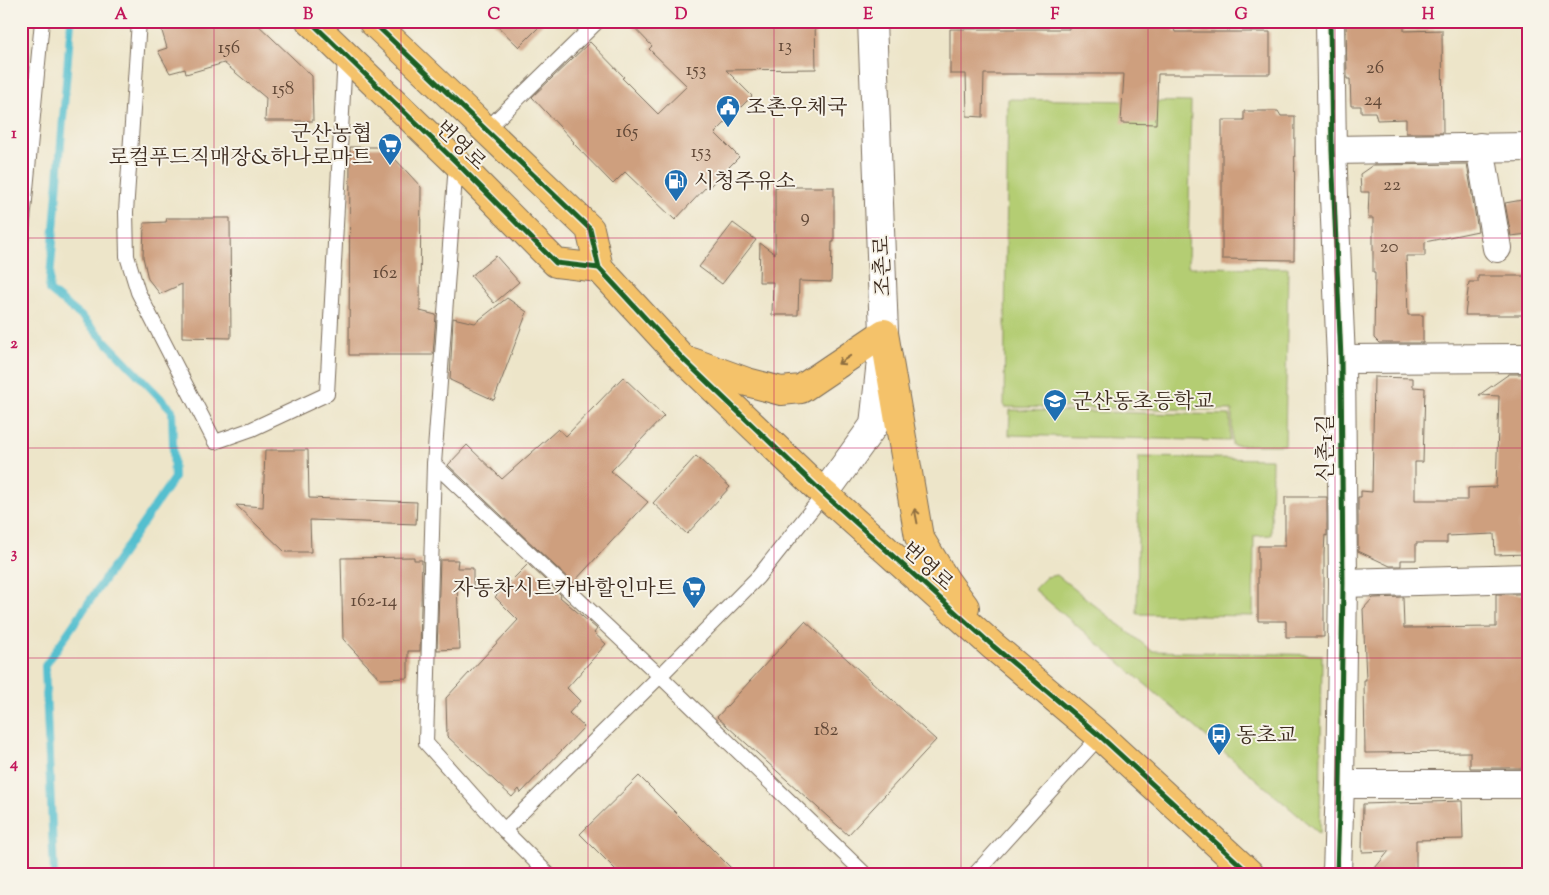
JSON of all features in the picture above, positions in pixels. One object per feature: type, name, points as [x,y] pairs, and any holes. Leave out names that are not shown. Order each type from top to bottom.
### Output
[{"type":"main road","name":"번영로","points":[[310,21],[456,162],[556,263],[599,268]]},
{"type":"main road","name":"번영로","points":[[372,21],[590,229],[599,268],[682,358],[824,494],[993,646],[1100,736],[1250,874]]},
{"type":"main road","points":[[682,358],[746,382],[781,390],[801,389],[884,333],[920,537],[946,582],[993,646]]},
{"type":"street","name":"조촌로","points":[[824,494],[874,425],[884,333],[872,21]]},
{"type":"street","name":"신촌1길","points":[[1330,21],[1332,150],[1341,359],[1342,584],[1340,784],[1337,872],[1335,874]]},
{"type":"street","points":[[1480,147],[1497,248]]},
{"type":"street","points":[[1332,150],[1528,147]]},
{"type":"street","points":[[1341,359],[1528,358]]},
{"type":"street","points":[[1342,584],[1528,578]]},
{"type":"street","points":[[1340,784],[1528,784]]},
{"type":"lane","points":[[22,241],[42,21]]},
{"type":"lane","points":[[139,21],[126,212],[127,256],[138,292],[214,442],[252,429],[327,394],[345,56]]},
{"type":"lane","points":[[487,129],[598,21]]},
{"type":"lane","points":[[456,162],[434,464],[426,742],[504,830],[548,874]]},
{"type":"lane","points":[[434,464],[660,676],[865,874]]},
{"type":"lane","points":[[504,830],[758,577],[824,494]]},
{"type":"lane","points":[[975,874],[1100,736]]},
{"type":"green space","points":[[1008,99],[1191,102],[1188,267],[1288,268],[1285,445],[1232,445],[1232,410],[1004,407]]},
{"type":"green space","points":[[1010,410],[1230,415],[1230,441],[1009,435]]},
{"type":"green space","points":[[1139,457],[1272,459],[1271,535],[1254,536],[1253,616],[1137,614]]},
{"type":"green space","points":[[1057,575],[1152,651],[1322,655],[1320,834],[1034,589],[1046,577]]},
{"type":"building","points":[[159,21],[254,21],[312,76],[313,121],[265,121],[266,98],[224,63],[186,74],[185,69],[170,73],[158,51],[167,48]]},
{"type":"building","points":[[492,21],[545,21],[519,47]]},
{"type":"building","points":[[628,21],[815,21],[816,69],[726,70],[752,96],[715,133],[739,157],[709,187],[707,186],[675,220],[625,172],[613,184],[532,97],[590,42],[658,114],[687,86],[649,49],[652,46]]},
{"type":"building","points":[[1069,21],[1159,21],[1173,26],[1175,32],[1270,32],[1270,74],[1158,74],[1156,124],[1121,123],[1124,74],[984,74],[983,117],[967,116],[966,74],[950,74],[950,29],[1069,29]]},
{"type":"building","points":[[1404,21],[1404,31],[1442,30],[1443,133],[1406,133],[1406,119],[1377,120],[1375,112],[1361,112],[1361,106],[1351,106],[1350,79],[1347,79],[1346,22]]},
{"type":"building","points":[[1244,111],[1278,111],[1281,116],[1295,116],[1294,260],[1222,259],[1222,120],[1244,120]]},
{"type":"building","points":[[350,147],[384,147],[421,187],[420,311],[436,315],[433,355],[349,355]]},
{"type":"building","points":[[1467,164],[1478,231],[1425,242],[1425,256],[1406,256],[1408,315],[1423,315],[1423,343],[1379,343],[1374,338],[1375,272],[1373,272],[1373,218],[1368,218],[1369,192],[1361,192],[1360,174],[1373,165]]},
{"type":"building","points":[[775,187],[834,187],[834,242],[832,242],[831,282],[799,281],[798,315],[772,315],[773,282],[759,282],[760,243],[775,254]]},
{"type":"building","points":[[1528,199],[1528,234],[1511,236],[1505,203]]},
{"type":"building","points":[[167,218],[230,218],[231,338],[182,337],[182,284],[160,294],[148,279],[143,257],[144,223],[166,222]]},
{"type":"building","points":[[733,223],[756,240],[722,284],[699,267]]},
{"type":"building","points":[[496,256],[519,282],[494,303],[471,276]]},
{"type":"building","points":[[1478,276],[1528,276],[1528,315],[1465,315],[1469,282],[1478,282]]},
{"type":"building","points":[[507,298],[527,312],[494,400],[450,380],[453,318],[475,323]]},
{"type":"building","points":[[1509,374],[1528,374],[1527,554],[1495,555],[1494,534],[1447,536],[1447,543],[1416,543],[1416,560],[1401,560],[1401,566],[1390,566],[1358,551],[1358,497],[1361,497],[1361,491],[1372,492],[1374,377],[1413,378],[1413,387],[1425,388],[1423,462],[1415,462],[1415,500],[1468,500],[1468,488],[1496,487],[1499,396],[1479,395]]},
{"type":"building","points":[[623,377],[664,416],[611,471],[648,502],[573,583],[448,465],[467,445],[502,479],[558,429],[566,436]]},
{"type":"building","points":[[265,450],[308,450],[309,498],[417,502],[416,524],[310,520],[311,552],[285,552],[236,505],[263,507]]},
{"type":"building","points":[[696,456],[730,487],[687,534],[653,503]]},
{"type":"building","points":[[1285,497],[1327,497],[1327,536],[1325,535],[1324,553],[1324,637],[1286,637],[1286,621],[1258,621],[1258,546],[1285,546]]},
{"type":"building","points":[[414,557],[414,560],[422,560],[420,651],[408,651],[408,678],[380,679],[343,639],[341,558]]},
{"type":"building","points":[[440,560],[458,560],[457,568],[473,568],[473,587],[457,587],[460,649],[437,650]]},
{"type":"building","points":[[528,564],[561,595],[560,597],[597,629],[594,633],[606,644],[567,688],[580,701],[569,713],[584,727],[521,793],[519,789],[512,797],[447,736],[446,698],[518,620],[495,597]]},
{"type":"building","points":[[1496,594],[1528,594],[1528,768],[1470,768],[1470,752],[1365,753],[1364,680],[1366,680],[1363,609],[1373,598],[1403,597],[1404,628],[1496,627]]},
{"type":"building","points":[[805,621],[936,740],[848,835],[717,717]]},
{"type":"building","points":[[639,776],[737,874],[620,874],[580,834]]},
{"type":"building","points":[[1462,801],[1463,839],[1416,840],[1416,874],[1370,874],[1389,851],[1362,852],[1363,804]]},
{"type":"waterway","points":[[54,874],[45,666],[174,478],[172,410],[82,317],[49,290],[71,21]]},
{"type":"cycle path","points":[[310,21],[456,162],[556,263],[599,268]]},
{"type":"cycle path","points":[[372,21],[590,229],[599,268],[682,358],[824,494],[993,646],[1100,736],[1250,874]]},
{"type":"cycle path","points":[[1330,21],[1332,150],[1341,359],[1343,583],[1340,784],[1337,872],[1335,874]]},
{"type":"place","name":"조촌우체국","points":[[728,128]]},
{"type":"place","name":"군산농협 로컬푸드직매장&하나로마트","points":[[390,166]]},
{"type":"place","name":"시청주유소","points":[[676,202]]},
{"type":"place","name":"군산동초등학교","points":[[1055,422]]},
{"type":"place","name":"자동차시트카바할인마트","points":[[694,609]]},
{"type":"place","name":"동초교","points":[[1219,756]]}]
